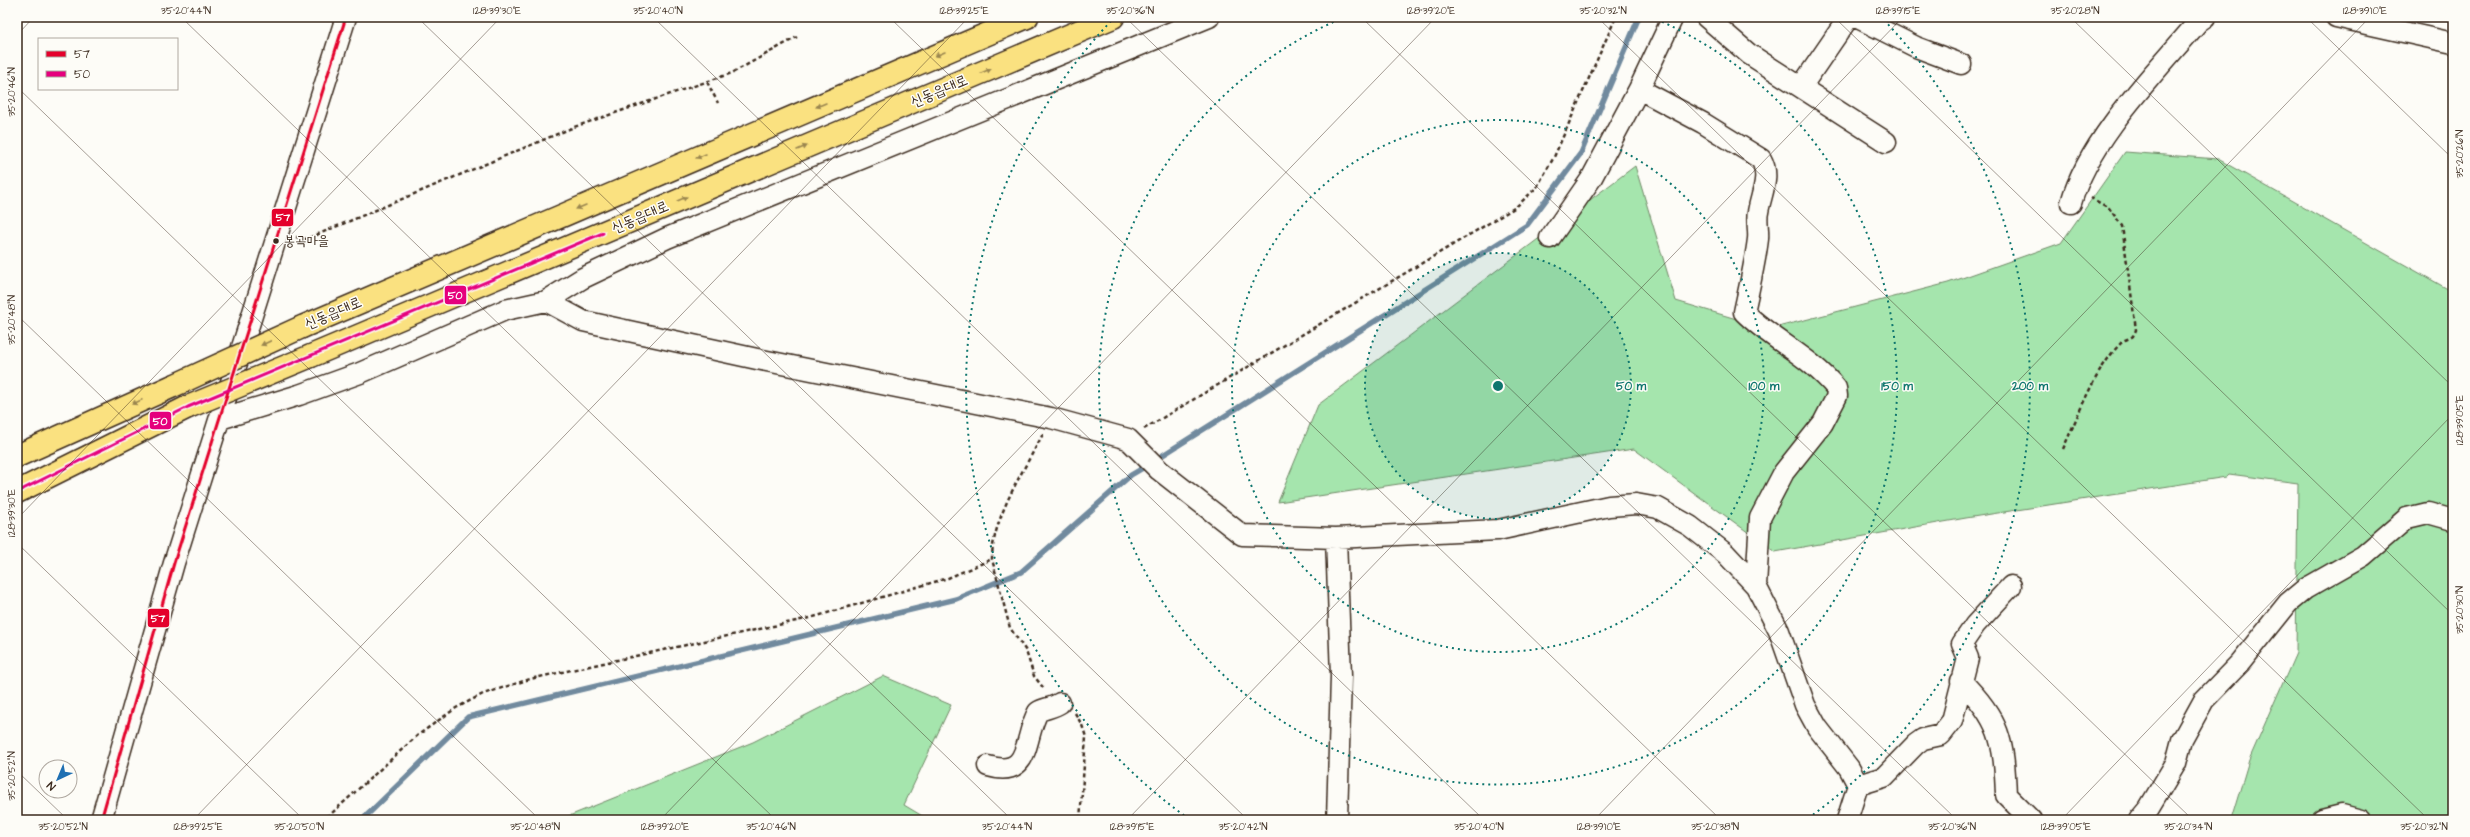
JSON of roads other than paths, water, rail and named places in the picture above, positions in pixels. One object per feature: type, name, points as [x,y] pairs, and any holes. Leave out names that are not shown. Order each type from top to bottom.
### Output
[{"type":"main road","name":"신동읍대로","points":[[17,456],[302,327],[1028,17]]},
{"type":"main road","name":"신동읍대로","points":[[17,492],[188,407],[1113,17]]},
{"type":"street","points":[[101,820],[174,562],[346,17]]},
{"type":"street","points":[[220,419],[299,395],[360,373],[505,310],[546,301],[583,278],[667,238],[1209,17]]},
{"type":"street","points":[[1550,238],[1591,179],[1639,89],[1673,17]]},
{"type":"street","points":[[1706,17],[1749,54],[1886,142]]},
{"type":"street","points":[[1801,87],[1849,17]]},
{"type":"street","points":[[1856,17],[1916,47],[1961,64]]},
{"type":"street","points":[[2074,194],[2099,142],[2162,65],[2205,17]]},
{"type":"street","points":[[2336,17],[2453,43]]},
{"type":"street","points":[[1639,89],[1704,123],[1762,159],[1766,168],[1767,176],[1757,214],[1759,228],[1755,261],[1744,312],[1761,329],[1789,347],[1830,381],[1836,388],[1837,396],[1823,423],[1784,472],[1760,518],[1756,586]]},
{"type":"street","points":[[546,301],[583,321],[757,360],[1050,418],[1132,443],[1159,470],[1242,535],[1336,538],[1498,530],[1609,506],[1636,504],[1658,508],[1690,526],[1726,554],[1756,586],[1779,631],[1805,705],[1817,727],[1849,768],[1858,785],[1847,820]]},
{"type":"street","points":[[2139,820],[2149,808],[2176,763],[2182,740],[2204,700],[2244,658],[2288,603],[2305,589],[2363,556],[2408,518],[2428,513],[2453,520]]},
{"type":"street","points":[[1336,538],[1341,676],[1337,820]]},
{"type":"street","points":[[1858,785],[1884,777],[1916,744],[1923,739],[1941,735],[1952,721],[1968,658],[1962,644],[1975,625],[2011,586]]},
{"type":"street","points":[[1961,681],[1982,701],[1995,722],[2005,773],[2006,795],[2031,820]]},
{"type":"street","points":[[988,766],[1001,770],[1014,767],[1024,754],[1038,712],[1042,709],[1053,708],[1060,703]]},
{"type":"street","points":[[2322,820],[2342,814],[2361,820]]},
{"type":"waterway","points":[[1155,460],[1527,225],[1581,153],[1639,17]]},
{"type":"waterway","points":[[362,820],[468,717],[956,599],[1021,572],[1131,475],[1148,465]]},
{"type":"place","name":"봉곡마을","points":[[276,241]]}]
